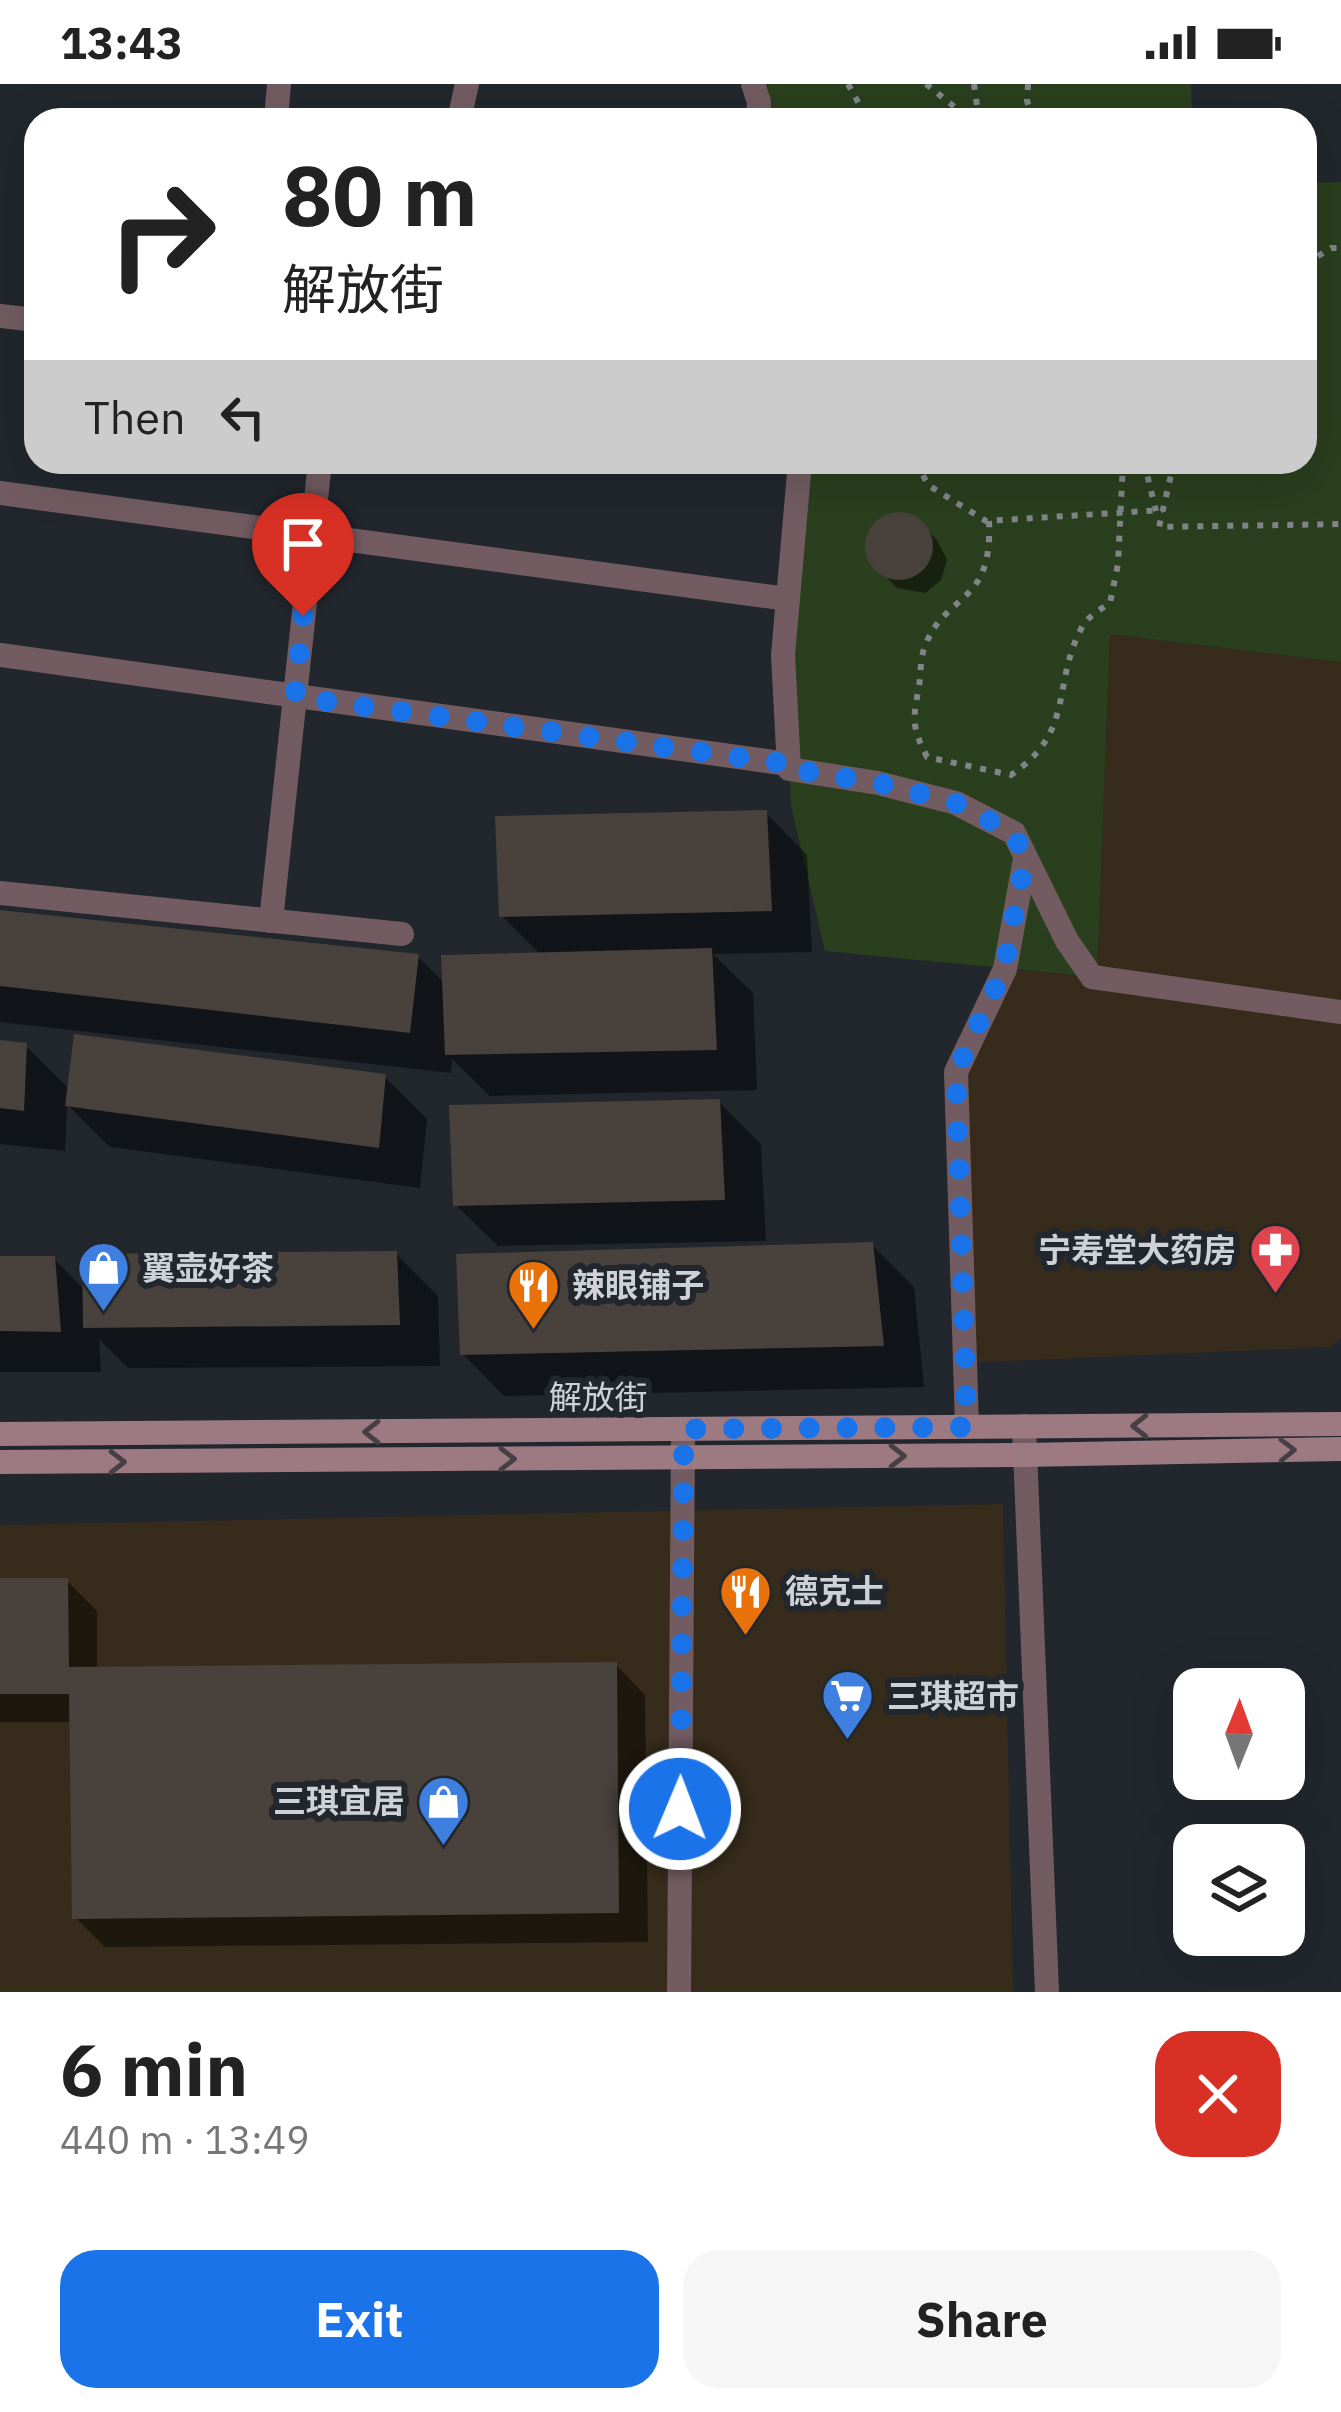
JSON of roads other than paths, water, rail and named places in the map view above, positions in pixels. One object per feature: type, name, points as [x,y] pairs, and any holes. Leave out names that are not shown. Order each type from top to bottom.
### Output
[{"type":"main road","name":"解放街","points":[[0,1434],[1341,1424]]},
{"type":"main road","points":[[0,1462],[1341,1449]]},
{"type":"street","points":[[271,921],[319,474]]},
{"type":"street","points":[[799,474],[783,655],[789,769],[878,783],[956,803],[1014,833],[1067,941],[1092,977],[1341,1012]]},
{"type":"street","points":[[0,493],[788,599]]},
{"type":"street","points":[[0,656],[789,764]]},
{"type":"street","points":[[967,1427],[956,1072],[1004,969],[1025,859]]},
{"type":"street","points":[[0,893],[402,934]]},
{"type":"street","points":[[1024,1426],[1047,1992]]},
{"type":"street","points":[[679,1992],[684,1429]]},
{"type":"place","name":"宁寿堂大药房","points":[[1275,1296]]},
{"type":"place","name":"翼壶好茶","points":[[103,1314]]},
{"type":"place","name":"辣眼铺子","points":[[533,1331]]},
{"type":"place","name":"德克士","points":[[746,1637]]},
{"type":"place","name":"三琪超市","points":[[848,1742]]},
{"type":"place","name":"三琪宜居","points":[[444,1847]]}]
